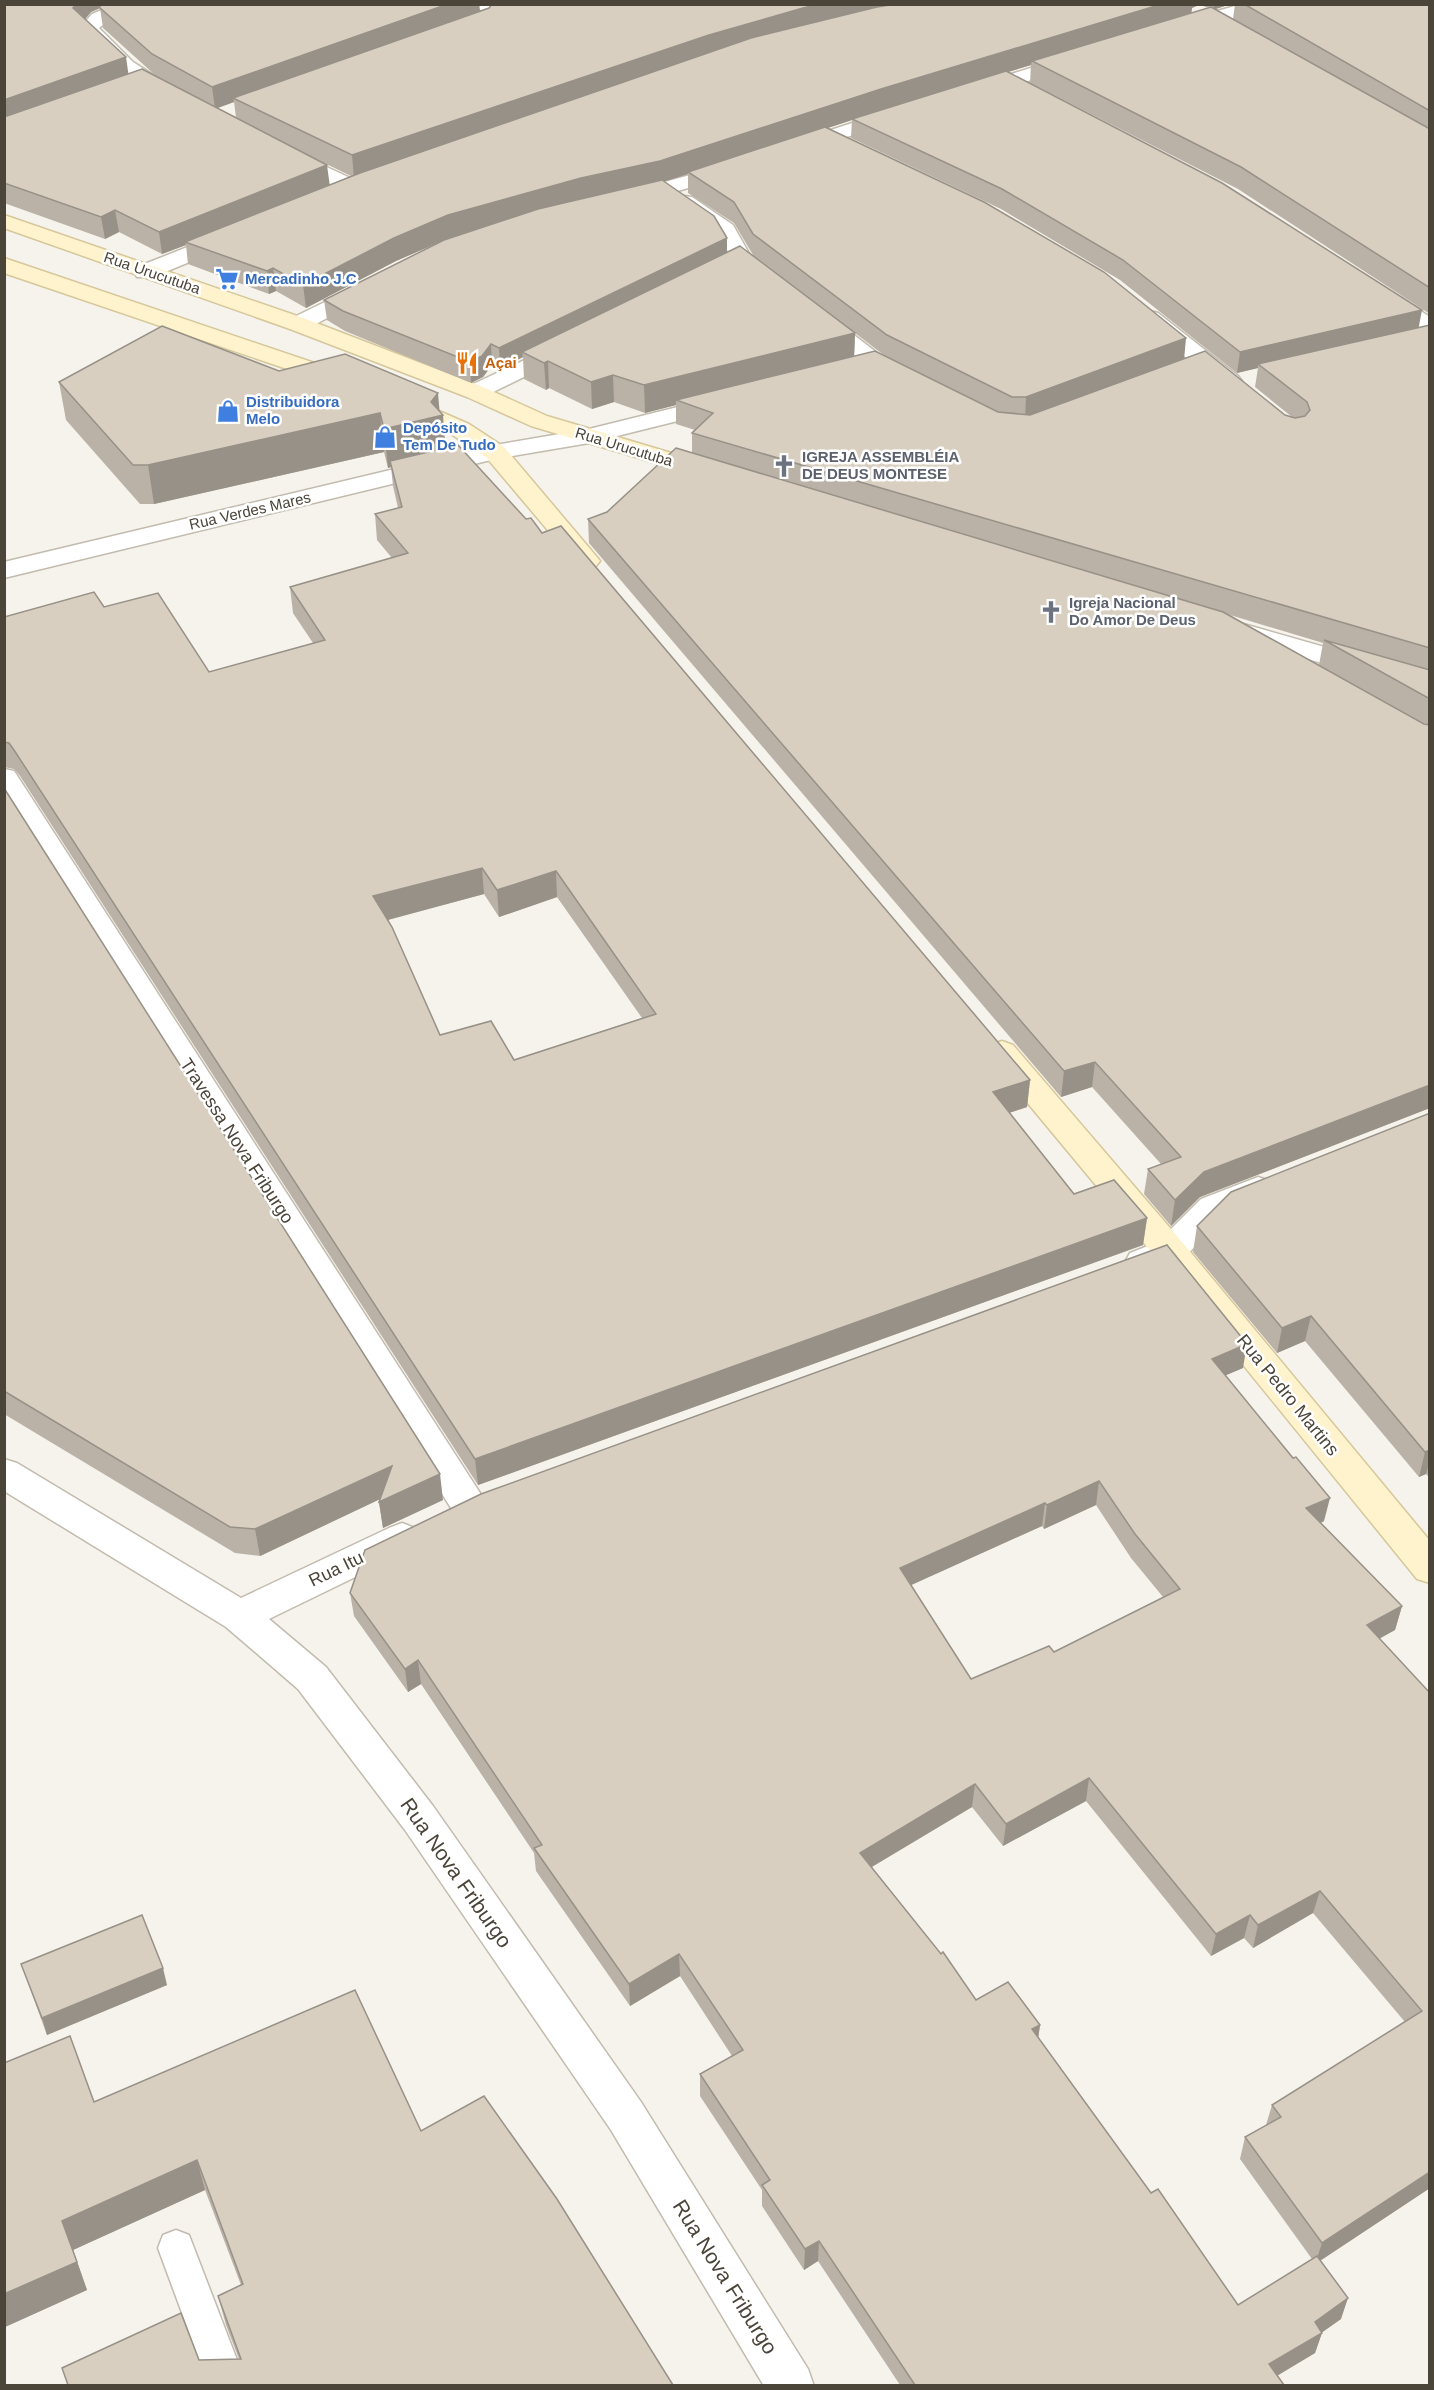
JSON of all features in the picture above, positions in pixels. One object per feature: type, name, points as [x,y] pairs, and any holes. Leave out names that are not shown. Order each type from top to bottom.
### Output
[{"type":"street","points":[[146,4],[113,12],[91,23],[88,29],[92,35],[147,81],[194,108]]},
{"type":"street","points":[[448,35],[492,17],[495,12],[483,4]]},
{"type":"street","points":[[1188,4],[1230,31]]},
{"type":"street","points":[[1165,33],[1265,4]]},
{"type":"street","points":[[953,98],[1098,53]]},
{"type":"street","points":[[125,89],[147,81]]},
{"type":"street","points":[[1007,81],[1038,97]]},
{"type":"street","points":[[774,155],[910,110]]},
{"type":"street","points":[[828,138],[858,152]]},
{"type":"street","points":[[273,148],[353,188]]},
{"type":"street","points":[[612,202],[667,190],[753,162]]},
{"type":"street","points":[[325,198],[375,180]]},
{"type":"street","points":[[667,190],[725,230],[742,261],[787,296]]},
{"type":"street","name":"Rua Urucutuba","points":[[4,222],[298,324],[475,392],[539,421],[726,477]]},
{"type":"street","points":[[145,272],[242,232]]},
{"type":"street","points":[[721,272],[742,261]]},
{"type":"street","points":[[4,265],[368,389],[442,419],[495,452],[602,579]]},
{"type":"street","points":[[298,324],[383,279]]},
{"type":"street","points":[[1369,288],[1430,327]]},
{"type":"street","points":[[1137,308],[1206,362],[1246,386]]},
{"type":"street","points":[[805,309],[878,364],[920,386]]},
{"type":"street","points":[[1406,343],[1430,338]]},
{"type":"street","points":[[475,392],[582,340]]},
{"type":"street","points":[[1184,370],[1206,362]]},
{"type":"street","points":[[854,370],[878,364]]},
{"type":"street","points":[[589,436],[739,399]]},
{"type":"street","name":"Rua Verdes Mares","points":[[4,570],[495,452],[589,436]]},
{"type":"street","points":[[1322,680],[1217,624],[1430,686]]},
{"type":"street","name":"Travessa Nova Friburgo","points":[[4,777],[469,1506]]},
{"type":"street","name":"Rua Pedro Martins","points":[[986,1034],[1170,1251],[1430,1568]]},
{"type":"street","points":[[1114,1272],[1170,1251],[1213,1207],[1289,1177]]},
{"type":"street","name":"Rua Nova Friburgo","points":[[4,1473],[239,1616],[312,1678],[419,1818],[626,2116],[791,2385]]},
{"type":"street","name":"Rua Itu","points":[[239,1616],[469,1506],[503,1493]]},
{"type":"lane","points":[[176,2247],[228,2385]]},
{"type":"building","points":[[4,4],[76,4],[73,8],[126,57],[4,100]]},
{"type":"building","points":[[103,4],[448,4],[212,87],[152,54],[99,7]]},
{"type":"building","points":[[492,4],[819,4],[709,35],[352,155],[233,98],[489,8]]},
{"type":"building","points":[[896,4],[1162,4],[881,89],[660,161],[581,178],[448,215],[394,238],[303,285],[273,268],[267,271],[185,242],[360,173],[751,38]]},
{"type":"building","points":[[1244,4],[1430,4],[1430,111]]},
{"type":"building","points":[[1211,7],[1430,129],[1430,288],[1241,167],[1032,61]]},
{"type":"building","points":[[142,69],[327,165],[159,232],[115,210],[101,217],[4,183],[4,117]]},
{"type":"building","points":[[1006,71],[1222,183],[1422,310],[1240,352],[1123,260],[1002,189],[852,119]]},
{"type":"building","points":[[825,127],[984,202],[1104,272],[1186,338],[1026,397],[1012,397],[887,335],[753,234],[734,202],[688,172]]},
{"type":"building","points":[[662,180],[714,216],[727,238],[499,348],[491,344],[482,356],[470,362],[343,311],[324,300],[444,240],[538,209]]},
{"type":"building","points":[[740,246],[855,333],[644,385],[613,375],[591,382],[548,361],[544,363],[522,352]]},
{"type":"building","points":[[1430,325],[1430,648],[692,433],[713,413],[676,400],[875,351],[998,412],[1030,415],[1205,351],[1285,415],[1295,418],[1305,416],[1310,410],[1307,402],[1258,364]]},
{"type":"building","points":[[162,326],[279,371],[345,354],[438,393],[431,402],[443,415],[384,429],[380,413],[148,465],[133,465],[59,382]]},
{"type":"building","points":[[458,445],[526,519],[531,518],[542,533],[561,526],[1030,1080],[993,1092],[1074,1194],[1114,1180],[1147,1218],[475,1459],[14,750],[9,743],[4,742],[4,617],[94,592],[104,607],[158,593],[209,672],[325,640],[290,587],[408,553],[375,514],[402,507],[390,461]],"holes":[[[482,868],[497,890],[556,871],[656,1014],[514,1060],[491,1021],[440,1035],[392,927],[373,896]]]},
{"type":"building","points":[[676,448],[1223,612],[1424,724],[1430,725],[1430,1085],[1204,1172],[1175,1200],[1148,1169],[1181,1157],[1095,1062],[1064,1071],[588,519],[607,512]]},
{"type":"building","points":[[1324,640],[1430,670],[1430,699]]},
{"type":"building","points":[[4,788],[440,1474],[379,1502],[392,1466],[255,1529],[230,1527],[4,1391]]},
{"type":"building","points":[[1430,1113],[1430,1450],[1425,1452],[1311,1316],[1282,1328],[1197,1226],[1231,1192]]},
{"type":"building","points":[[1167,1245],[1247,1344],[1212,1359],[1293,1458],[1296,1457],[1330,1498],[1306,1508],[1402,1606],[1367,1625],[1430,1693],[1430,2172],[1322,2243],[1245,2137],[1281,2117],[1272,2105],[1422,2011],[1320,1891],[1258,1925],[1250,1915],[1216,1934],[1089,1778],[1006,1824],[975,1784],[860,1853],[941,1954],[943,1952],[976,2000],[1008,1982],[1040,2025],[1032,2029],[1151,2193],[1158,2189],[1238,2305],[1317,2256],[1348,2298],[1315,2322],[1322,2333],[1269,2364],[1284,2385],[915,2385],[819,2241],[805,2249],[762,2185],[770,2180],[700,2074],[743,2050],[679,1954],[629,1984],[534,1848],[542,1845],[418,1660],[405,1669],[350,1593],[365,1550],[481,1494]],"holes":[[[1099,1481],[1135,1534],[1180,1589],[1054,1652],[1049,1646],[971,1679],[900,1568]]]},
{"type":"building","points":[[142,1915],[163,1968],[42,2018],[21,1964]]},
{"type":"building","points":[[355,1990],[421,2131],[484,2096],[557,2199],[673,2385],[68,2385],[62,2368],[181,2313],[199,2360],[241,2359],[218,2296],[243,2284],[197,2160],[62,2221],[77,2262],[4,2294],[4,2063],[70,2036],[94,2102]]},
{"type":"place","name":"Mercadinho J.C","points":[[227,279]]},
{"type":"place","name":"Açai","points":[[467,363]]},
{"type":"place","name":"Distribuidora Melo","points":[[228,411]]},
{"type":"place","name":"Depósito Tem De Tudo","points":[[385,437]]},
{"type":"place","name":"IGREJA ASSEMBLÉIA DE DEUS MONTESE","points":[[784,466]]},
{"type":"place","name":"Igreja Nacional Do Amor De Deus","points":[[1051,612]]}]
